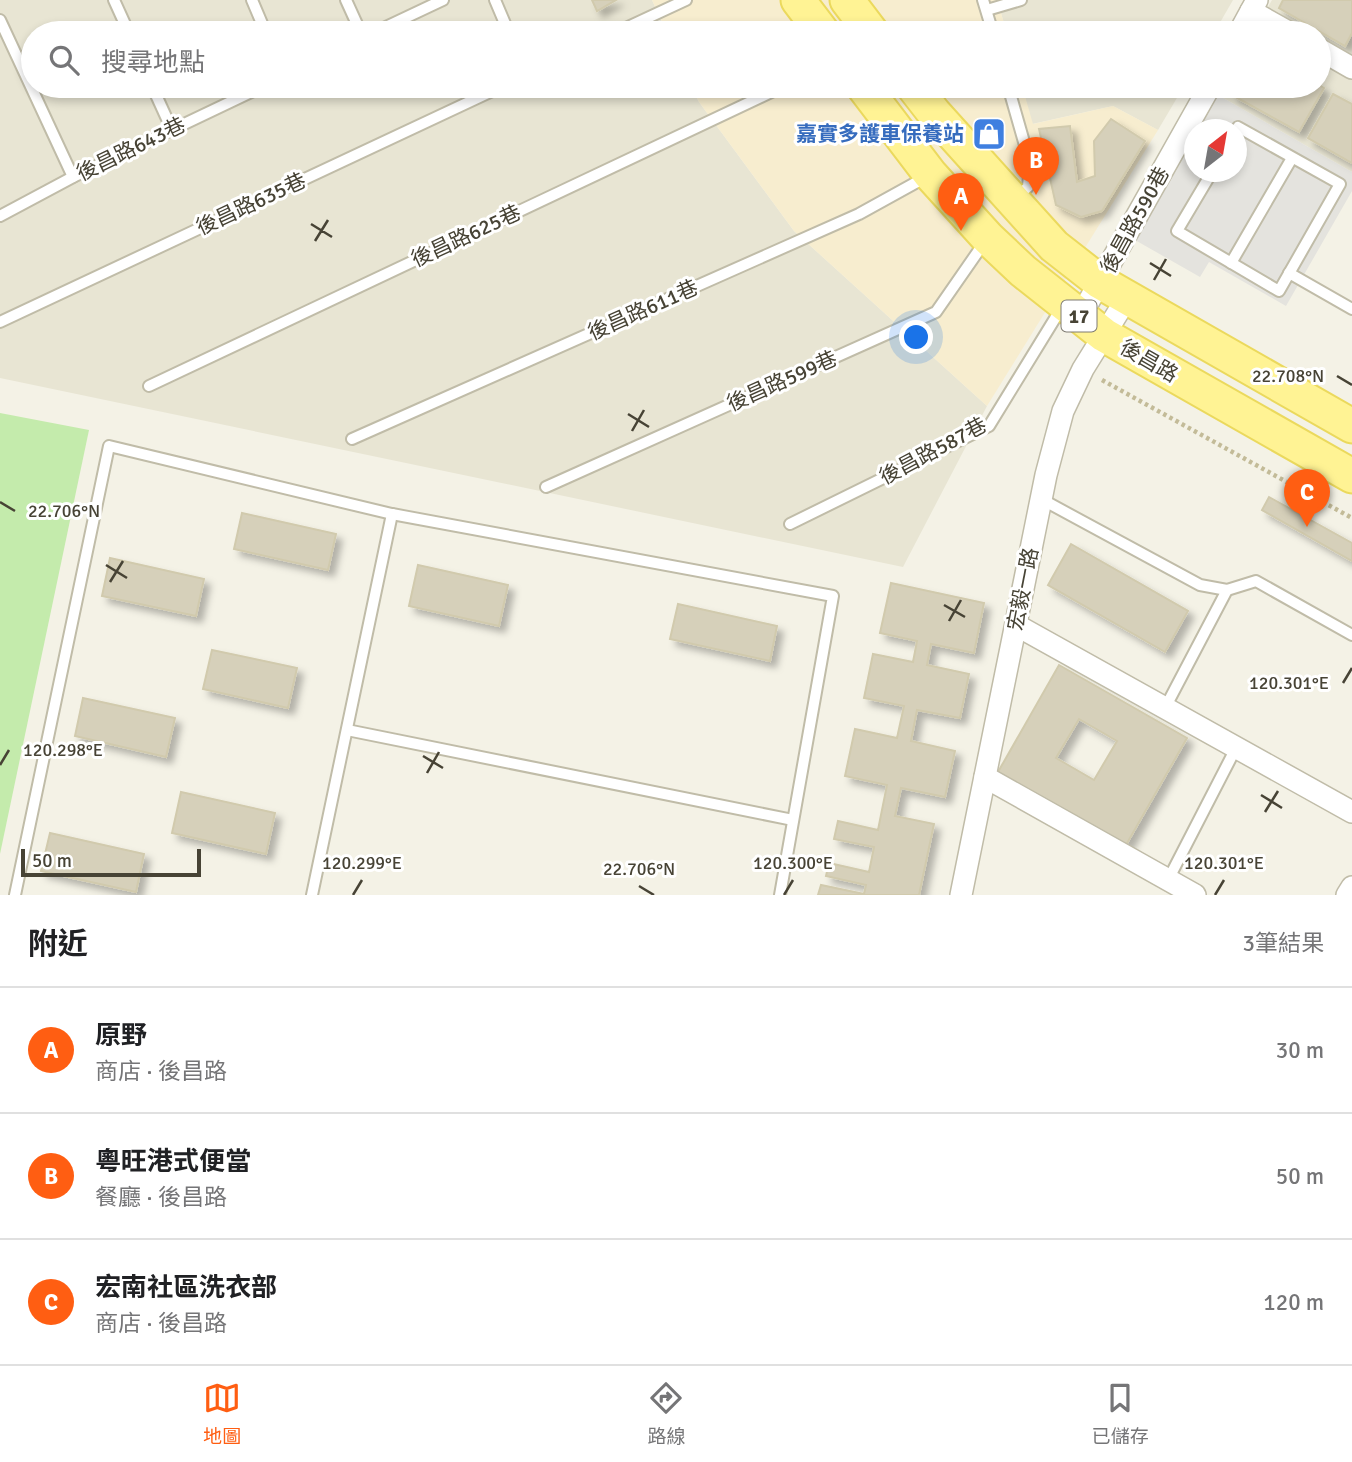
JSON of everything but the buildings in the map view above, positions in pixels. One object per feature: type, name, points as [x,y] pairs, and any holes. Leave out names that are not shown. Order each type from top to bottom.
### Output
[{"type":"main road","points":[[799,0],[814,21]]},
{"type":"main road","points":[[847,0],[863,21]]},
{"type":"main road","name":"後昌路","points":[[872,98],[930,174],[988,238],[1023,271],[1083,319],[1352,476]]},
{"type":"main road","name":"後昌路","points":[[922,98],[1054,246],[1113,290],[1352,426]]},
{"type":"street","points":[[1254,6],[1274,21]]},
{"type":"street","points":[[1331,56],[1352,68]]},
{"type":"street","name":"後昌路590巷","points":[[1083,319],[1113,290],[1204,98]]},
{"type":"street","name":"宏毅一路","points":[[961,895],[1041,499],[1062,411],[1083,369],[1083,319],[1113,290]]},
{"type":"street","points":[[1016,625],[1352,812]]},
{"type":"street","points":[[985,777],[1195,895]]},
{"type":"street","points":[[1347,895],[1352,887]]},
{"type":"lane","points":[[114,0],[124,21]]},
{"type":"lane","points":[[252,0],[261,21]]},
{"type":"lane","points":[[346,0],[356,21]]},
{"type":"lane","points":[[398,21],[443,0]]},
{"type":"lane","points":[[495,0],[504,21]]},
{"type":"lane","points":[[641,21],[686,0]]},
{"type":"lane","points":[[985,5],[1021,0]]},
{"type":"lane","points":[[0,20],[21,65]]},
{"type":"lane","points":[[36,98],[73,177]]},
{"type":"lane","points":[[157,98],[172,130]]},
{"type":"lane","name":"後昌路643巷","points":[[0,216],[73,177],[239,98]]},
{"type":"lane","name":"後昌路635巷","points":[[0,322],[477,98]]},
{"type":"lane","name":"後昌路625巷","points":[[149,386],[759,98]]},
{"type":"lane","points":[[1011,98],[1030,163],[1028,187],[1012,201]]},
{"type":"lane","points":[[1206,182],[1177,232],[1279,291],[1340,184],[1247,132]]},
{"type":"lane","points":[[1231,263],[1292,158]]},
{"type":"lane","name":"後昌路611巷","points":[[352,439],[859,214],[930,174]]},
{"type":"lane","name":"後昌路599巷","points":[[546,487],[936,312],[988,238]]},
{"type":"lane","points":[[1289,273],[1352,309]]},
{"type":"lane","name":"後昌路587巷","points":[[790,524],[989,426],[1083,319]]},
{"type":"lane","points":[[15,895],[109,446],[392,514],[833,596],[780,895]]},
{"type":"lane","points":[[1041,499],[1200,585],[1227,590],[1248,582],[1266,584],[1352,635]]},
{"type":"lane","points":[[312,895],[392,514]]},
{"type":"lane","points":[[1165,708],[1227,590]]},
{"type":"lane","points":[[347,730],[793,820]]},
{"type":"lane","points":[[1168,880],[1236,748]]},
{"type":"path","points":[[1083,369],[1352,518]]},
{"type":"shaded area","points":[[0,0],[652,0],[662,21],[21,21],[21,98],[697,98],[794,231],[987,406],[903,567],[0,378]]},
{"type":"shaded area","points":[[652,0],[997,0],[1003,21],[662,21]]},
{"type":"shaded area","points":[[997,0],[1233,0],[1221,21],[1003,21]]},
{"type":"shaded area","points":[[1272,0],[1352,0],[1352,172],[1223,98],[1331,98],[1331,21],[1260,21]]},
{"type":"shaded area","points":[[697,98],[1025,98],[1033,124],[1113,106],[1158,130],[987,406],[794,231]]},
{"type":"shaded area","points":[[1025,98],[1177,98],[1158,130],[1113,106],[1032,124]]},
{"type":"shaded area","points":[[1216,98],[1223,98],[1352,172],[1352,191],[1286,306],[1209,262],[1200,277],[1135,240],[1184,154],[1184,182],[1247,182],[1247,119],[1204,119]]},
{"type":"green space","points":[[0,413],[89,430],[0,854]]},
{"type":"place","name":"嘉實多護車保養站","points":[[989,134]]},
{"type":"place","name":"粵旺港式便當","points":[[1036,195]]},
{"type":"place","name":"原野","points":[[961,231]]},
{"type":"place","name":"宏南社區洗衣部","points":[[1307,527]]}]
